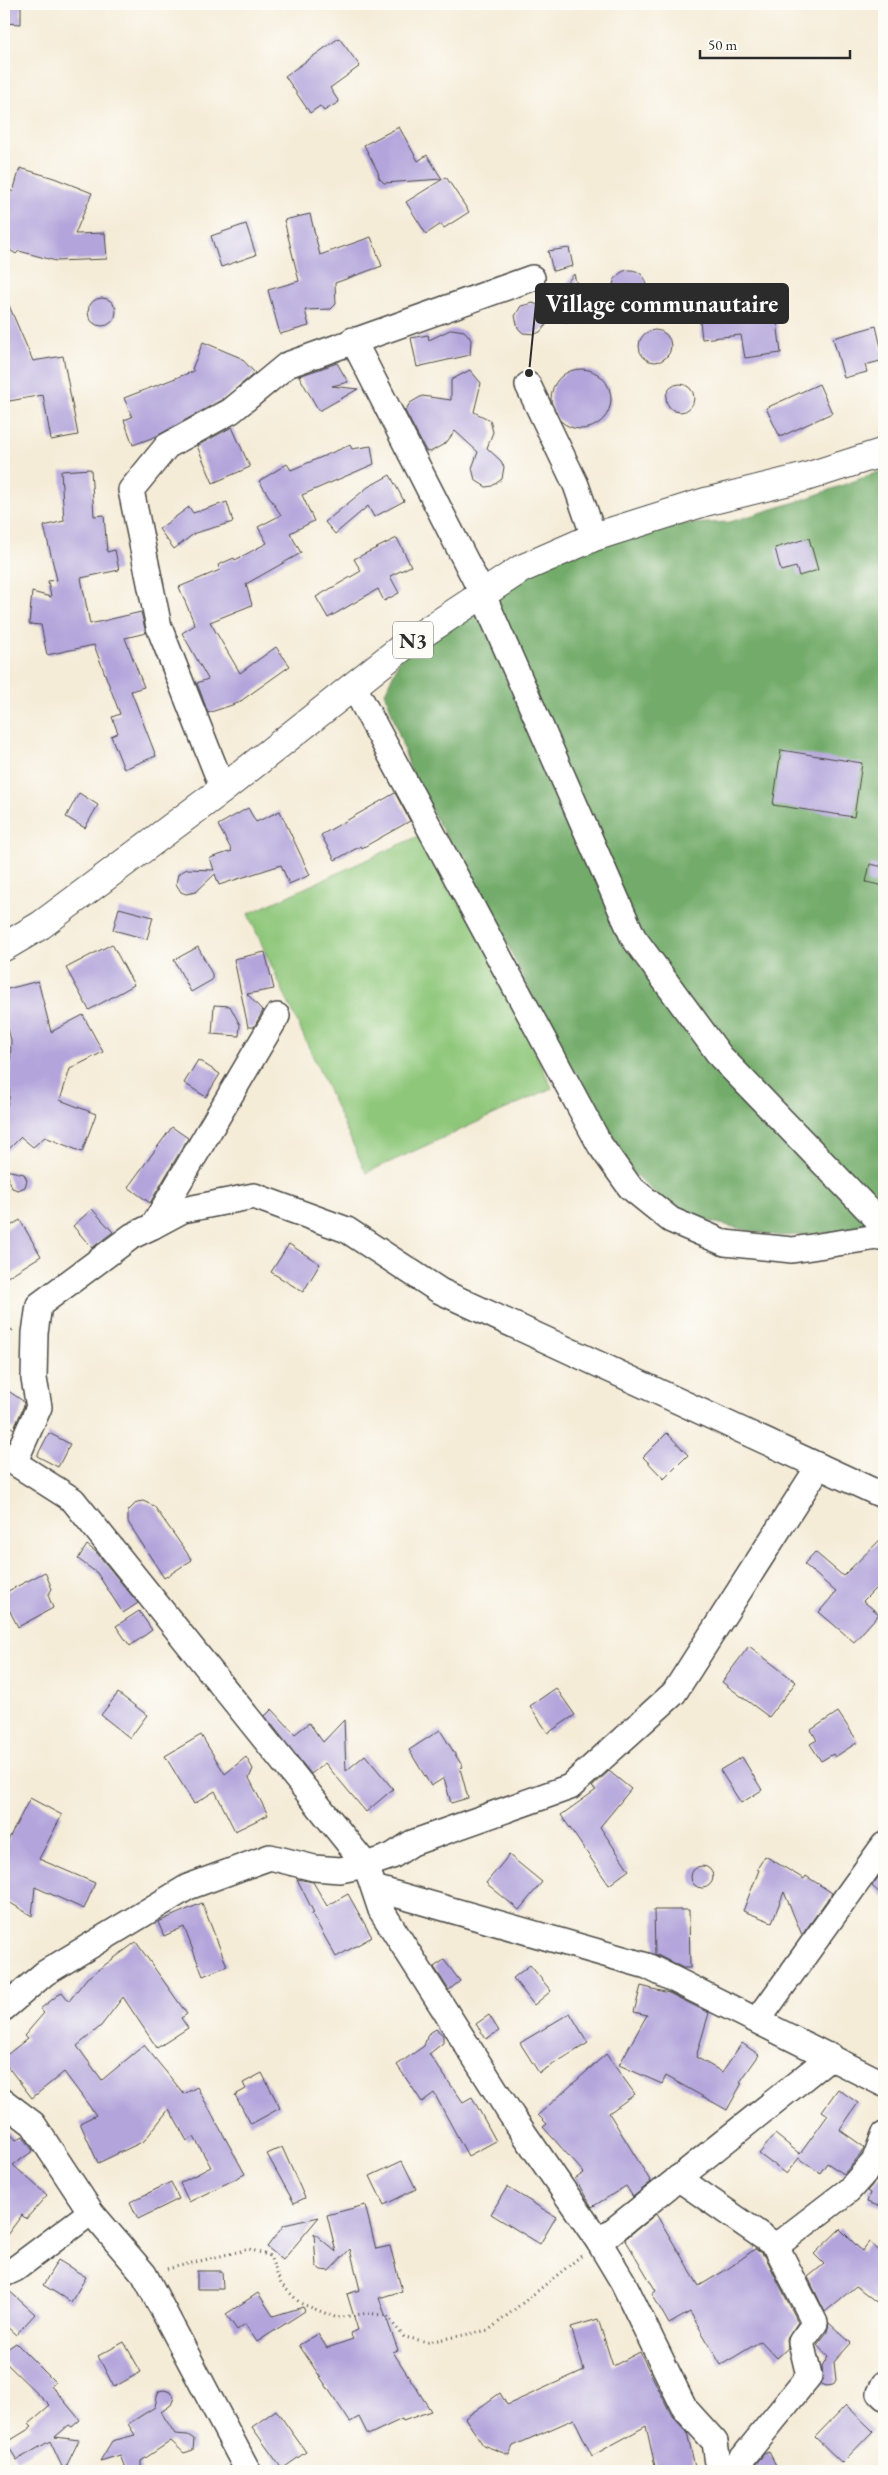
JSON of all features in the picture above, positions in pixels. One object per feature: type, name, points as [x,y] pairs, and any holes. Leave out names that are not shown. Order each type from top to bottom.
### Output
[{"type":"highway","name":"N3","points":[[4,947],[41,925],[223,789],[354,688],[404,646],[521,569],[594,537],[705,502],[806,477],[884,452]]},
{"type":"street","points":[[223,789],[159,627],[131,490],[167,446],[231,411],[286,365],[532,278]]},
{"type":"street","points":[[353,340],[482,593],[633,937],[721,1057],[884,1226]]},
{"type":"street","points":[[528,385],[576,485],[594,537]]},
{"type":"street","points":[[354,688],[600,1145],[630,1187],[671,1220],[725,1243],[792,1250],[884,1236]]},
{"type":"street","points":[[152,1226],[277,1016]]},
{"type":"street","points":[[719,2471],[715,2442],[685,2408],[623,2282],[599,2242],[512,2116],[381,1910],[370,1876],[74,1500],[10,1458],[39,1407],[34,1379],[35,1333],[39,1305],[124,1242],[183,1210],[254,1196],[347,1230],[440,1291],[884,1496]]},
{"type":"street","points":[[370,1876],[392,1856],[412,1843],[570,1787],[674,1693],[819,1466]]},
{"type":"street","points":[[758,2020],[884,1845]]},
{"type":"street","points":[[4,2008],[45,1973],[188,1887],[270,1857],[314,1868],[340,1870],[370,1876],[647,1966],[884,2084]]},
{"type":"street","points":[[599,2242],[831,2056]]},
{"type":"street","points":[[4,2102],[34,2124],[91,2212],[144,2274],[248,2471]]},
{"type":"street","points":[[776,2246],[849,2190],[874,2162],[884,2135]]},
{"type":"street","points":[[678,2178],[776,2246],[815,2323],[801,2342],[809,2376],[732,2471]]},
{"type":"street","points":[[4,2274],[15,2269],[91,2212]]},
{"type":"street","points":[[884,2384],[880,2393],[884,2397]]},
{"type":"path","points":[[144,2274],[249,2250],[270,2256],[281,2284],[300,2303],[337,2318],[368,2313],[387,2316],[404,2337],[428,2342],[489,2330],[599,2242]]},
{"type":"green space","points":[[884,470],[884,1223],[848,1232],[781,1236],[699,1219],[664,1201],[633,1173],[594,1099],[560,1051],[539,1012],[489,905],[464,868],[414,780],[385,692],[405,648],[528,567],[663,525],[730,522],[802,500]]},
{"type":"green space","points":[[434,829],[552,1088],[366,1173],[248,914]]},
{"type":"building","points":[[4,4],[21,4],[21,24],[4,23]]},
{"type":"building","points":[[339,38],[360,66],[330,88],[339,102],[324,111],[320,106],[310,113],[285,76]]},
{"type":"building","points":[[399,127],[418,161],[427,155],[442,179],[384,183],[379,178],[378,172],[364,145]]},
{"type":"building","points":[[20,168],[54,178],[92,193],[75,234],[105,233],[107,259],[56,261],[19,251],[16,254],[4,246],[4,186],[13,192]]},
{"type":"building","points":[[446,177],[469,212],[444,228],[441,224],[426,234],[406,202]]},
{"type":"building","points":[[310,214],[320,255],[371,237],[382,266],[335,283],[336,304],[331,309],[305,310],[309,326],[280,334],[268,290],[299,281],[284,220]]},
{"type":"building","points":[[246,224],[256,255],[221,267],[211,236]]},
{"type":"building","points":[[569,248],[573,266],[553,271],[548,251]]},
{"type":"building","points":[[630,270],[637,271],[642,275],[646,280],[646,294],[642,299],[637,303],[630,304],[623,303],[618,299],[614,294],[613,287],[614,280],[618,275],[623,271]]},
{"type":"building","points":[[574,274],[579,294],[584,302],[584,308],[578,319],[566,322],[553,317],[540,332],[535,334],[523,333],[518,328],[515,316],[521,306],[533,303],[546,308]]},
{"type":"building","points":[[4,294],[33,361],[63,356],[78,435],[51,440],[43,395],[4,402]]},
{"type":"building","points":[[102,298],[112,302],[116,312],[112,322],[102,326],[92,322],[88,312],[92,302]]},
{"type":"building","points":[[774,298],[781,353],[745,358],[741,335],[702,339],[699,312],[716,310],[714,303],[734,300],[735,304]]},
{"type":"building","points":[[876,326],[884,360],[865,365],[867,372],[844,378],[833,338]]},
{"type":"building","points":[[452,329],[464,331],[468,335],[471,340],[470,355],[417,367],[411,338],[428,335],[429,340]]},
{"type":"building","points":[[655,330],[661,331],[666,335],[670,340],[670,352],[666,357],[661,361],[655,362],[649,361],[644,357],[640,352],[639,346],[640,340],[644,335],[649,331]]},
{"type":"building","points":[[203,342],[241,358],[255,373],[223,399],[157,436],[133,445],[124,420],[132,417],[124,398],[194,371],[192,369]]},
{"type":"building","points":[[337,363],[348,382],[332,386],[358,389],[319,411],[299,376]]},
{"type":"building","points":[[575,369],[587,369],[598,374],[606,382],[611,393],[609,411],[598,424],[587,429],[575,429],[564,424],[556,416],[551,405],[551,393],[556,382],[564,374]]},
{"type":"building","points":[[470,370],[481,383],[474,412],[490,420],[493,432],[487,448],[501,461],[504,467],[502,479],[492,486],[486,487],[475,480],[472,468],[478,452],[455,431],[446,443],[430,452],[426,451],[405,411],[410,403],[422,396],[451,400],[451,380]]},
{"type":"building","points":[[680,384],[690,388],[694,398],[690,408],[680,412],[670,408],[666,398],[670,388]]},
{"type":"building","points":[[819,384],[832,413],[780,437],[766,408]]},
{"type":"building","points":[[232,427],[250,467],[213,483],[197,446]]},
{"type":"building","points":[[350,445],[352,449],[371,446],[374,464],[302,495],[314,521],[290,533],[301,553],[246,584],[252,605],[210,622],[240,673],[276,647],[290,666],[238,703],[208,713],[197,683],[208,679],[182,633],[195,625],[179,587],[220,570],[218,565],[234,558],[235,560],[267,543],[258,527],[281,515],[259,481],[287,464],[291,470]]},
{"type":"building","points":[[91,469],[94,516],[104,515],[107,552],[115,550],[119,570],[81,578],[90,624],[141,612],[146,633],[125,638],[144,687],[131,691],[156,756],[124,769],[111,736],[118,733],[112,717],[120,714],[94,645],[47,655],[41,625],[29,624],[32,592],[51,597],[48,581],[57,580],[44,526],[64,521],[61,471]]},
{"type":"building","points":[[390,475],[404,501],[374,517],[368,506],[335,534],[325,522],[368,487]]},
{"type":"building","points":[[227,502],[233,522],[195,533],[174,549],[159,529],[189,507],[193,513]]},
{"type":"building","points":[[397,538],[411,566],[390,576],[399,593],[384,601],[378,589],[328,618],[316,597],[361,571],[354,559]]},
{"type":"building","points":[[809,538],[818,570],[799,576],[796,567],[781,571],[775,548]]},
{"type":"building","points":[[781,750],[862,763],[854,817],[773,805]]},
{"type":"building","points":[[79,793],[98,805],[85,828],[66,817]]},
{"type":"building","points":[[395,793],[410,821],[362,848],[361,846],[335,860],[321,835]]},
{"type":"building","points":[[248,808],[256,822],[280,811],[310,875],[289,884],[281,865],[219,885],[215,874],[196,892],[186,894],[181,892],[176,884],[178,874],[187,869],[214,870],[210,858],[232,851],[218,825]]},
{"type":"building","points":[[870,864],[884,867],[884,886],[866,882]]},
{"type":"building","points":[[119,908],[153,917],[147,939],[113,930]]},
{"type":"building","points":[[112,944],[134,985],[89,1010],[66,968]]},
{"type":"building","points":[[198,947],[212,974],[212,980],[191,992],[174,960]]},
{"type":"building","points":[[265,952],[274,989],[247,994],[263,1011],[254,1027],[248,1027],[234,959]]},
{"type":"building","points":[[38,981],[51,1032],[83,1015],[103,1052],[70,1069],[60,1100],[96,1114],[82,1152],[45,1137],[33,1147],[21,1137],[4,1154],[4,1116],[9,1098],[11,1040],[4,1014],[4,990]]},
{"type":"building","points":[[214,1005],[230,1006],[240,1025],[239,1036],[212,1034]]},
{"type":"building","points":[[198,1060],[220,1074],[206,1097],[184,1083]]},
{"type":"building","points":[[172,1127],[188,1138],[150,1203],[128,1187]]},
{"type":"building","points":[[6,1170],[24,1174],[27,1180],[25,1187],[18,1190],[12,1188]]},
{"type":"building","points":[[92,1209],[113,1232],[92,1248],[73,1226]]},
{"type":"building","points":[[20,1220],[41,1256],[4,1279],[4,1230]]},
{"type":"building","points":[[289,1244],[320,1264],[303,1292],[271,1272]]},
{"type":"building","points":[[4,1388],[23,1401],[24,1405],[14,1429],[4,1422]]},
{"type":"building","points":[[49,1433],[70,1444],[58,1467],[37,1456]]},
{"type":"building","points":[[667,1433],[688,1455],[664,1479],[643,1457]]},
{"type":"building","points":[[143,1501],[154,1506],[192,1560],[164,1578],[128,1522],[128,1511],[137,1502]]},
{"type":"building","points":[[884,1536],[884,1580],[863,1601],[879,1614],[854,1642],[819,1612],[836,1592],[804,1564],[815,1552],[843,1576]]},
{"type":"building","points":[[87,1545],[96,1552],[138,1603],[123,1613],[97,1573],[78,1559]]},
{"type":"building","points":[[45,1572],[52,1589],[48,1595],[53,1608],[18,1627],[4,1600],[4,1593]]},
{"type":"building","points":[[139,1611],[152,1630],[130,1646],[116,1626]]},
{"type":"building","points":[[749,1646],[796,1682],[769,1717],[722,1682]]},
{"type":"building","points":[[556,1688],[575,1715],[548,1733],[530,1706]]},
{"type":"building","points":[[118,1693],[147,1715],[130,1738],[101,1715]]},
{"type":"building","points":[[272,1709],[295,1734],[309,1723],[323,1742],[344,1720],[346,1771],[365,1755],[393,1789],[366,1812],[325,1763],[311,1774],[265,1716]]},
{"type":"building","points":[[838,1712],[858,1742],[835,1757],[833,1754],[821,1761],[810,1744],[817,1740],[811,1730]]},
{"type":"building","points":[[440,1730],[463,1767],[460,1768],[468,1798],[451,1803],[444,1778],[431,1786],[409,1750]]},
{"type":"building","points":[[201,1735],[225,1774],[246,1757],[253,1769],[249,1778],[268,1815],[235,1831],[215,1791],[194,1804],[165,1756]]},
{"type":"building","points":[[742,1757],[762,1790],[741,1803],[720,1770]]},
{"type":"building","points":[[609,1771],[631,1789],[600,1827],[629,1870],[609,1885],[561,1815],[596,1790],[592,1787]]},
{"type":"building","points":[[30,1798],[62,1815],[39,1859],[95,1883],[84,1909],[35,1887],[32,1916],[4,1899],[4,1848]]},
{"type":"building","points":[[509,1855],[542,1882],[519,1910],[486,1883]]},
{"type":"building","points":[[765,1856],[804,1879],[806,1876],[832,1893],[802,1935],[784,1892],[772,1922],[743,1911],[759,1870],[757,1869]]},
{"type":"building","points":[[698,1866],[706,1866],[713,1873],[713,1881],[706,1888],[698,1888],[691,1881],[691,1873]]},
{"type":"building","points":[[884,1869],[884,1897],[872,1886]]},
{"type":"building","points":[[297,1879],[313,1882],[327,1906],[348,1894],[372,1937],[336,1957],[312,1914],[314,1913]]},
{"type":"building","points":[[202,1903],[227,1966],[203,1976],[184,1927],[164,1936],[158,1922]]},
{"type":"building","points":[[654,1910],[689,1910],[690,1968],[683,1968],[655,1954]]},
{"type":"building","points":[[136,1942],[187,2014],[181,2018],[188,2028],[157,2048],[123,1997],[101,2026],[77,2046],[102,2080],[144,2045],[184,2094],[197,2087],[245,2174],[189,2202],[180,2183],[211,2167],[194,2137],[187,2141],[169,2109],[144,2141],[98,2163],[80,2123],[96,2115],[64,2072],[32,2098],[4,2062],[4,2057],[27,2039],[24,2036],[44,2013],[40,2009],[62,1992],[69,2001],[87,1978]]},
{"type":"building","points":[[444,1960],[460,1981],[449,1990],[434,1967]]},
{"type":"building","points":[[530,1965],[551,1991],[534,2005],[513,1978]]},
{"type":"building","points":[[641,1986],[669,1993],[709,2013],[696,2057],[722,2072],[742,2043],[759,2055],[740,2082],[742,2083],[727,2110],[666,2076],[662,2084],[619,2065],[647,2015],[634,2012]]},
{"type":"building","points":[[570,2013],[588,2043],[539,2073],[520,2043]]},
{"type":"building","points":[[489,2015],[499,2031],[486,2039],[476,2024]]},
{"type":"building","points":[[436,2029],[443,2035],[443,2043],[429,2054],[463,2102],[472,2097],[496,2141],[468,2156],[434,2093],[422,2102],[397,2065],[424,2046],[428,2034]]},
{"type":"building","points":[[606,2054],[635,2094],[609,2113],[651,2182],[633,2197],[626,2186],[592,2207],[575,2179],[584,2173],[543,2127],[547,2124],[538,2115]]},
{"type":"building","points":[[262,2073],[280,2108],[251,2124],[235,2095],[246,2089],[243,2083]]},
{"type":"building","points":[[838,2089],[858,2103],[840,2130],[864,2147],[861,2154],[844,2174],[827,2163],[820,2173],[799,2158],[786,2174],[759,2154],[775,2134],[800,2154],[828,2115],[822,2111]]},
{"type":"building","points":[[4,2127],[16,2140],[23,2136],[33,2151],[13,2165],[47,2195],[26,2219],[22,2215],[4,2239]]},
{"type":"building","points":[[282,2147],[305,2198],[294,2203],[267,2154]]},
{"type":"building","points":[[402,2161],[416,2189],[384,2205],[370,2176]]},
{"type":"building","points":[[884,2172],[884,2208],[867,2202],[870,2193],[867,2191]]},
{"type":"building","points":[[171,2182],[179,2199],[138,2219],[130,2202]]},
{"type":"building","points":[[507,2187],[556,2217],[540,2244],[491,2214]]},
{"type":"building","points":[[365,2205],[376,2249],[390,2246],[402,2291],[379,2298],[398,2350],[393,2352],[431,2411],[403,2421],[402,2419],[368,2435],[359,2417],[350,2422],[299,2345],[318,2334],[327,2348],[353,2339],[350,2333],[358,2330],[347,2294],[360,2290],[350,2249],[329,2271],[321,2270],[316,2266],[314,2233],[336,2252],[327,2215]]},
{"type":"building","points":[[656,2214],[699,2286],[729,2268],[755,2249],[765,2256],[798,2322],[787,2339],[788,2348],[777,2358],[761,2341],[721,2365],[690,2312],[669,2324],[652,2294],[656,2291],[625,2239]]},
{"type":"building","points":[[319,2217],[283,2260],[267,2247],[284,2225]]},
{"type":"building","points":[[840,2229],[862,2251],[869,2242],[884,2255],[884,2308],[856,2286],[825,2312],[808,2277],[824,2264],[814,2254]]},
{"type":"building","points":[[58,2260],[86,2277],[71,2302],[43,2285]]},
{"type":"building","points":[[197,2271],[222,2271],[223,2289],[197,2289]]},
{"type":"building","points":[[4,2288],[35,2314],[16,2335],[4,2324]]},
{"type":"building","points":[[258,2293],[273,2316],[303,2307],[305,2311],[257,2342],[245,2324],[237,2330],[226,2314]]},
{"type":"building","points":[[598,2319],[613,2366],[640,2352],[672,2416],[687,2432],[695,2467],[676,2471],[656,2471],[646,2426],[592,2456],[574,2419],[513,2446],[509,2455],[483,2445],[465,2418],[500,2393],[507,2405],[584,2370],[571,2327]]},
{"type":"building","points":[[829,2323],[851,2343],[834,2362],[836,2380],[833,2385],[827,2386],[821,2384],[823,2379],[822,2367],[828,2357],[817,2345],[827,2332]]},
{"type":"building","points":[[124,2342],[141,2372],[114,2387],[98,2356]]},
{"type":"building","points":[[16,2343],[55,2382],[51,2385],[80,2420],[72,2427],[69,2425],[55,2437],[79,2440],[64,2471],[50,2441],[17,2460],[6,2443],[32,2427],[29,2424],[50,2406],[4,2361],[4,2351]]},
{"type":"building","points":[[159,2391],[171,2392],[174,2398],[171,2405],[161,2412],[175,2434],[188,2435],[194,2439],[193,2450],[184,2453],[171,2441],[141,2461],[141,2471],[126,2471],[120,2455],[100,2461],[112,2441],[135,2435],[128,2424],[155,2407]]},
{"type":"building","points":[[846,2405],[873,2431],[842,2463],[815,2437]]},
{"type":"building","points":[[276,2410],[306,2452],[282,2469],[252,2427]]},
{"type":"building","points":[[769,2452],[779,2471],[750,2471],[764,2454]]},
{"type":"place","name":"Village communautaire","points":[[529,373]]}]
